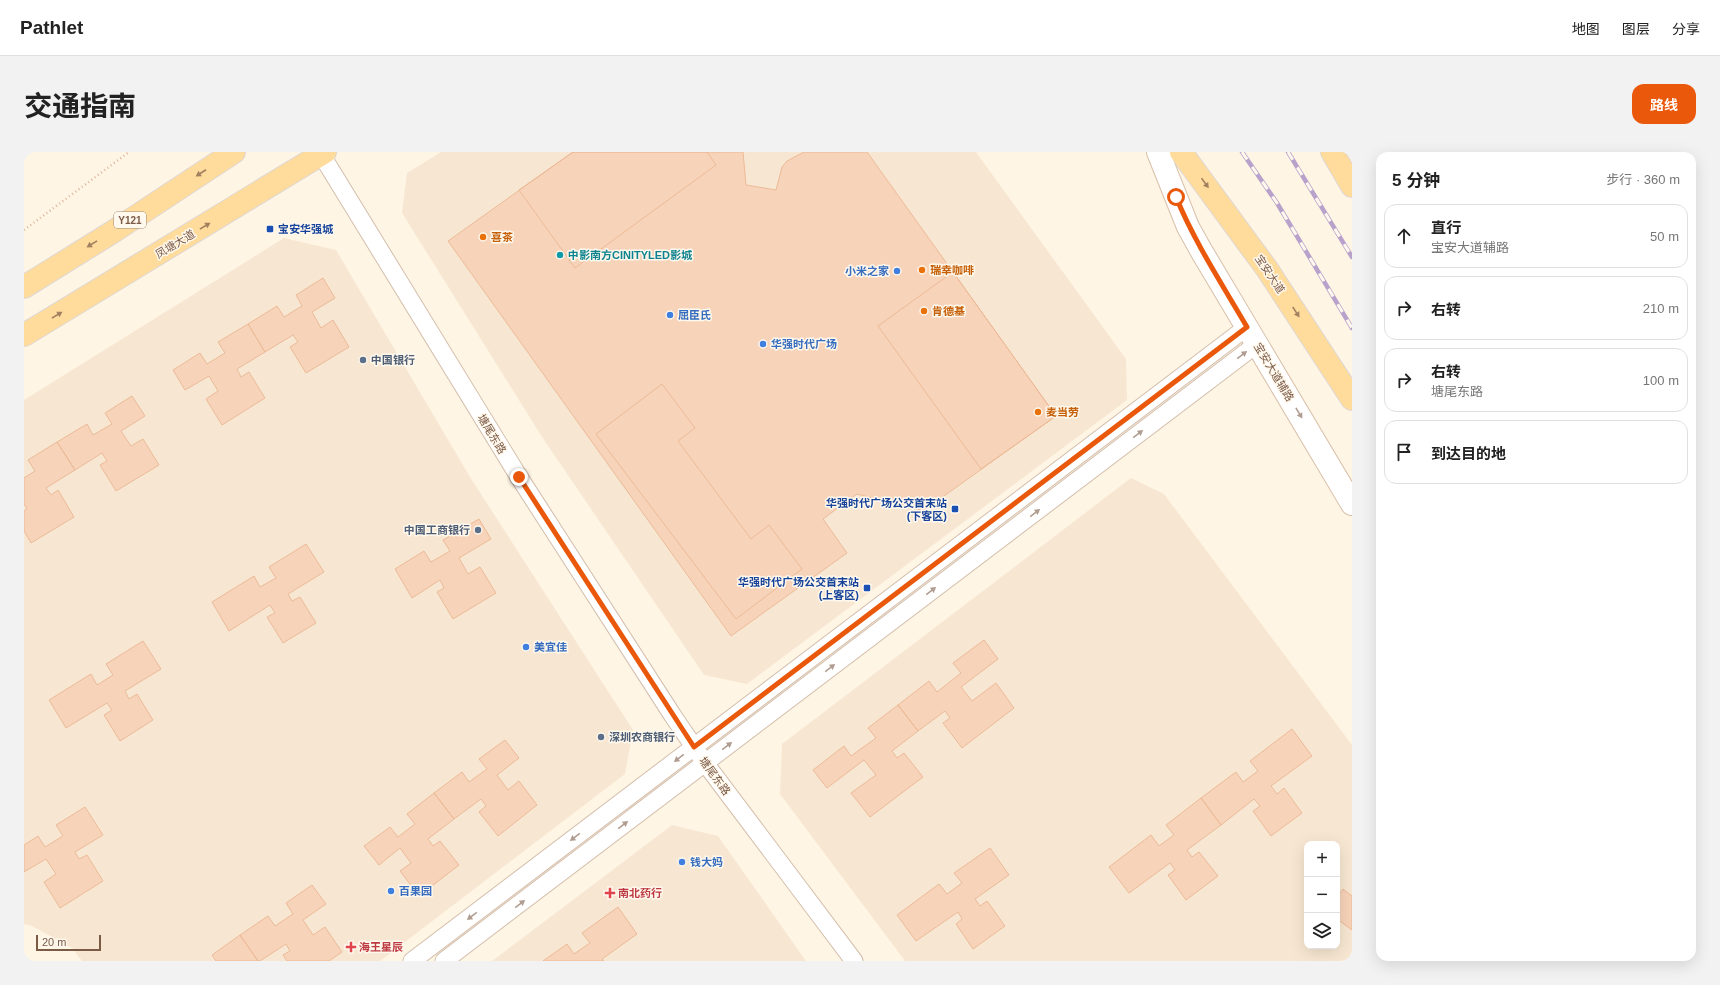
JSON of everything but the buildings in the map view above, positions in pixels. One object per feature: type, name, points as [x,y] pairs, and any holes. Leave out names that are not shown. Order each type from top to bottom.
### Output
[{"type":"main road","name":"Y121","points":[[24,287],[234,152]]},
{"type":"main road","name":"宝安大道辅路","points":[[1158,152],[1188,227],[1352,504]]},
{"type":"main road","name":"宝安大道","points":[[1181,152],[1267,269],[1352,399]]},
{"type":"main road","points":[[1332,152],[1352,186]]},
{"type":"main road","name":"凤塘大道","points":[[24,335],[323,153]]},
{"type":"street","name":"塘尾东路","points":[[323,153],[519,477],[694,747],[854,961]]},
{"type":"street","points":[[412,961],[694,747],[1252,335]]},
{"type":"street","points":[[444,961],[705,763],[1252,335]]},
{"type":"path","points":[[24,230],[129,152]]},
{"type":"shaded area","name":"华强时代广场","points":[[441,152],[976,152],[1126,359],[1127,400],[747,684],[704,675],[542,437],[402,213],[407,173]]},
{"type":"shaded area","points":[[284,238],[336,250],[470,477],[633,730],[625,774],[380,961],[82,961],[72,948],[32,926],[24,924],[24,400]]},
{"type":"shaded area","points":[[1131,478],[1164,494],[1352,745],[1352,961],[905,961],[780,794],[782,744]]},
{"type":"shaded area","points":[[672,825],[718,836],[806,961],[492,961]]},
{"type":"railway","points":[[1242,152],[1277,203],[1352,328]]},
{"type":"railway","points":[[1288,152],[1352,257]]},
{"type":"place","name":"宝安华强城","points":[[270,229]]},
{"type":"place","name":"喜茶","points":[[483,237]]},
{"type":"place","name":"中影南方CINITYLED影城","points":[[560,255]]},
{"type":"place","name":"瑞幸咖啡","points":[[922,270]]},
{"type":"place","name":"小米之家","points":[[897,271]]},
{"type":"place","name":"肯德基","points":[[924,311]]},
{"type":"place","name":"屈臣氏","points":[[670,315]]},
{"type":"place","name":"华强时代广场","points":[[763,344]]},
{"type":"place","name":"中国银行","points":[[363,360]]},
{"type":"place","name":"麦当劳","points":[[1038,412]]},
{"type":"place","name":"华强时代广场公交首末站 (下客区)","points":[[955,509]]},
{"type":"place","name":"中国工商银行","points":[[478,530]]},
{"type":"place","name":"华强时代广场公交首末站 (上客区)","points":[[867,588]]},
{"type":"place","name":"美宜佳","points":[[526,647]]},
{"type":"place","name":"深圳农商银行","points":[[601,737]]},
{"type":"place","name":"钱大妈","points":[[682,862]]},
{"type":"place","name":"百果园","points":[[391,891]]},
{"type":"place","name":"南北药行","points":[[610,893]]},
{"type":"place","name":"海王星辰","points":[[351,947]]},
{"type":"route","points":[[519,477],[694,747],[1247,327],[1188,227],[1176,197]]}]
